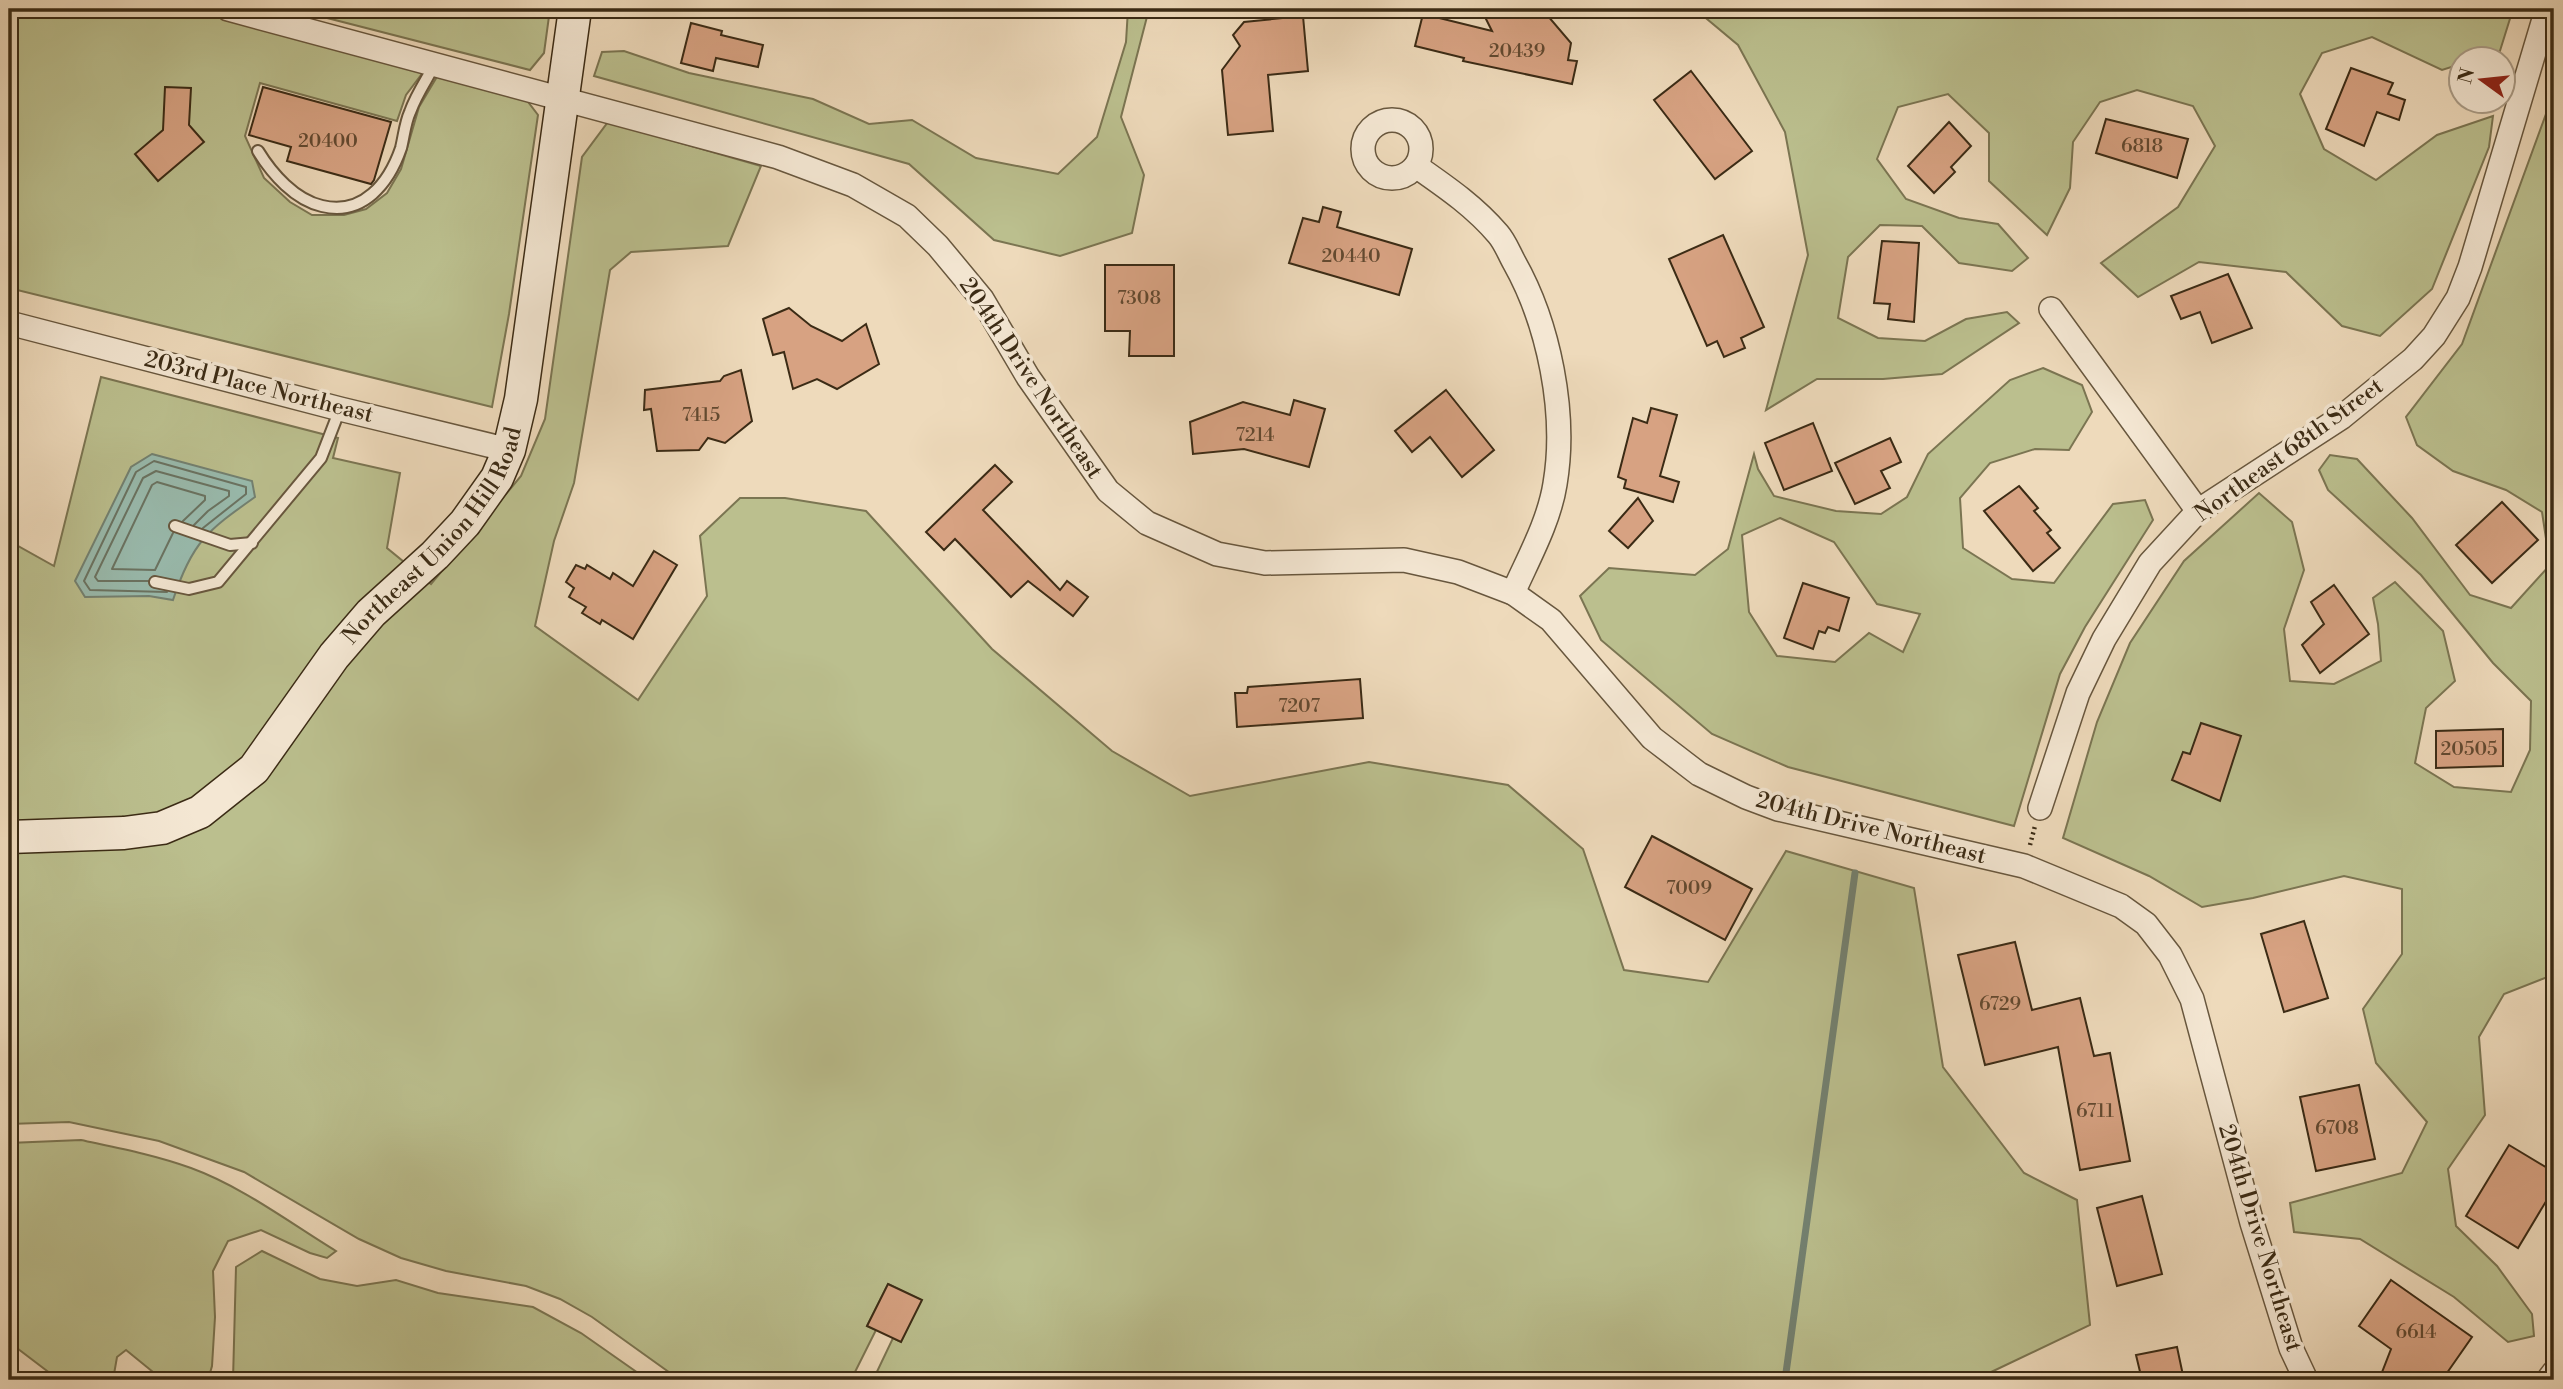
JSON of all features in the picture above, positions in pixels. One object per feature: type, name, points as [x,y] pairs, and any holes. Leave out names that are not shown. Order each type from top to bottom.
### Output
[{"type":"street","name":"204th Drive Northeast","points":[[228,9],[564,97],[793,161],[853,185],[907,216],[938,246],[982,299],[1028,377],[1108,491],[1147,523],[1217,554],[1265,563],[1404,560],[1458,572],[1513,593],[1551,620],[1651,738],[1699,774],[1778,809],[2024,866],[2121,906],[2146,924],[2170,954],[2192,999],[2252,1223],[2291,1348],[2306,1380]]},
{"type":"street","name":"Northeast Union Hill Road","points":[[9,837],[124,833],[162,828],[200,812],[254,769],[334,656],[371,613],[466,523],[498,478],[509,450],[522,399],[575,9]]},
{"type":"street","name":"Northeast 68th Street","points":[[2040,808],[2078,693],[2104,639],[2150,563],[2198,511],[2342,417],[2413,359],[2434,336],[2458,298],[2470,267],[2548,26]]},
{"type":"street","points":[[1416,166],[1462,197],[1500,236],[1522,276],[1548,345],[1559,424],[1555,484],[1541,530],[1513,593]]},
{"type":"street","points":[[2051,309],[2198,511]]},
{"type":"street","name":"203rd Place Northeast","points":[[9,323],[509,450]]},
{"type":"street","points":[[2548,1380],[2554,1372]]},
{"type":"lane","points":[[258,151],[278,178],[310,204],[330,208],[352,206],[369,198],[385,182],[393,169],[409,114],[435,64]]},
{"type":"lane","points":[[155,582],[189,589],[218,582],[321,458],[340,409]]},
{"type":"lane","points":[[175,526],[230,545],[252,543]]},
{"type":"path","points":[[2024,866],[2040,808]]},
{"type":"green space","points":[[9,9],[191,9],[424,71],[406,95],[397,121],[260,83],[245,136],[264,178],[290,202],[312,215],[344,215],[366,209],[387,193],[401,169],[419,107],[438,75],[525,98],[538,115],[509,314],[492,407],[9,288]]},
{"type":"green space","points":[[292,9],[550,9],[544,53],[530,70]]},
{"type":"green space","points":[[1128,9],[1149,9],[1121,117],[1144,175],[1132,233],[1060,256],[994,240],[909,164],[594,76],[602,52],[624,51],[689,73],[813,99],[869,124],[912,120],[976,158],[1058,174],[1097,137],[1126,42]]},
{"type":"green space","points":[[1695,9],[2513,9],[2501,46],[2448,46],[2448,68],[2442,70],[2372,37],[2322,53],[2300,94],[2324,149],[2376,180],[2437,135],[2493,116],[2489,147],[2432,289],[2380,336],[2342,326],[2286,272],[2199,262],[2138,297],[2101,263],[2178,207],[2215,146],[2193,106],[2137,90],[2100,102],[2073,142],[2070,188],[2047,235],[1989,181],[1989,133],[1948,94],[1898,107],[1877,159],[1906,199],[1959,218],[1998,224],[2028,258],[2012,271],[1959,263],[1922,226],[1880,225],[1848,257],[1838,318],[1878,338],[1925,341],[1966,319],[2007,312],[2019,323],[1942,374],[1883,379],[1817,379],[1766,410],[1808,255],[1785,132],[1738,45]]},
{"type":"green space","points":[[2554,92],[2554,978],[2550,976],[2504,994],[2479,1037],[2485,1115],[2448,1169],[2456,1226],[2497,1266],[2532,1314],[2534,1336],[2508,1342],[2454,1297],[2360,1239],[2294,1232],[2290,1203],[2402,1173],[2427,1122],[2376,1063],[2363,1009],[2402,954],[2402,889],[2344,876],[2202,907],[2149,876],[2063,838],[2097,722],[2130,643],[2184,561],[2259,493],[2292,522],[2304,570],[2284,629],[2290,681],[2334,684],[2381,661],[2373,598],[2395,582],[2443,631],[2455,681],[2426,708],[2415,763],[2454,787],[2511,792],[2530,750],[2531,701],[2493,663],[2421,575],[2328,490],[2319,470],[2330,455],[2357,459],[2412,518],[2470,595],[2511,608],[2550,565],[2542,512],[2506,490],[2453,471],[2417,445],[2406,417],[2462,344]]},
{"type":"green space","points":[[608,122],[761,166],[728,246],[631,252],[610,270],[574,483],[554,541],[535,626],[638,700],[707,596],[700,536],[740,498],[785,498],[866,511],[992,649],[1112,751],[1190,796],[1369,762],[1508,785],[1583,849],[1624,970],[1708,982],[1786,851],[1914,888],[1943,1067],[2024,1173],[2077,1200],[2090,1325],[1987,1374],[1987,1380],[873,1380],[893,1338],[901,1342],[921,1300],[888,1284],[867,1326],[876,1330],[851,1380],[680,1380],[592,1317],[560,1299],[526,1286],[446,1271],[401,1258],[359,1239],[244,1172],[159,1141],[69,1122],[9,1124],[9,541],[54,566],[101,377],[338,438],[333,458],[400,473],[387,548],[431,584],[521,476],[545,419],[582,157]]},
{"type":"green space","points":[[2043,368],[2082,385],[2092,412],[2069,450],[2035,449],[1990,463],[1960,498],[1963,548],[2012,579],[2054,583],[2113,504],[2145,500],[2153,520],[2085,627],[2060,674],[2014,826],[1788,767],[1712,734],[1601,640],[1580,596],[1609,568],[1695,575],[1728,549],[1754,454],[1758,469],[1774,496],[1836,511],[1881,514],[1907,497],[1928,454],[2010,380]],"holes":[[[1780,518],[1834,542],[1877,604],[1920,614],[1903,652],[1869,633],[1835,662],[1777,656],[1749,612],[1742,535]]]},
{"type":"green space","points":[[81,1140],[164,1159],[210,1176],[248,1195],[336,1251],[327,1258],[261,1230],[228,1241],[213,1271],[215,1317],[212,1366],[208,1380],[154,1380],[153,1372],[126,1350],[117,1357],[113,1380],[59,1380],[9,1342],[9,1143]]},
{"type":"green space","points":[[262,1251],[320,1279],[357,1286],[396,1280],[438,1293],[533,1307],[581,1333],[648,1380],[233,1380],[236,1267]]},
{"type":"water","points":[[152,454],[252,481],[255,497],[225,519],[203,540],[187,564],[173,600],[149,596],[85,597],[75,581],[131,467]]},
{"type":"building","points":[[1481,9],[1542,9],[1571,43],[1568,60],[1577,61],[1572,84],[1463,61],[1464,58],[1415,46],[1423,14],[1492,31]]},
{"type":"building","points":[[1303,16],[1308,71],[1268,75],[1273,131],[1228,135],[1222,70],[1240,46],[1233,35],[1244,22]]},
{"type":"building","points":[[691,23],[722,31],[721,35],[763,45],[758,67],[716,58],[713,71],[681,63]]},
{"type":"building","points":[[2351,68],[2393,83],[2388,94],[2405,100],[2399,120],[2377,112],[2364,146],[2326,129]]},
{"type":"building","points":[[1691,71],[1752,151],[1715,179],[1654,100]]},
{"type":"building","points":[[165,87],[191,88],[189,125],[204,142],[158,181],[135,154],[163,130]]},
{"type":"building","points":[[263,87],[391,122],[371,184],[287,161],[291,147],[249,135]]},
{"type":"building","points":[[2106,119],[2188,139],[2177,178],[2096,153]]},
{"type":"building","points":[[1949,122],[1971,146],[1951,167],[1955,172],[1934,193],[1908,166]]},
{"type":"building","points":[[1323,207],[1341,212],[1337,227],[1412,249],[1399,295],[1289,263],[1303,218],[1319,222]]},
{"type":"building","points":[[1723,235],[1764,327],[1741,338],[1745,348],[1724,357],[1717,341],[1707,346],[1669,259]]},
{"type":"building","points":[[1882,241],[1919,243],[1914,322],[1888,319],[1890,304],[1874,303]]},
{"type":"building","points":[[1105,265],[1174,265],[1174,356],[1129,356],[1130,331],[1105,331]]},
{"type":"building","points":[[2228,274],[2252,328],[2212,343],[2200,312],[2181,319],[2171,296]]},
{"type":"building","points":[[789,308],[811,326],[842,341],[866,324],[879,364],[837,389],[817,379],[793,389],[784,352],[773,355],[763,319]]},
{"type":"building","points":[[741,370],[752,421],[725,443],[708,438],[699,450],[657,451],[651,409],[644,410],[645,390],[720,381],[724,376]]},
{"type":"building","points":[[1446,390],[1494,450],[1462,477],[1430,437],[1412,452],[1395,431]]},
{"type":"building","points":[[1294,400],[1325,409],[1309,467],[1244,449],[1193,454],[1190,422],[1243,402],[1290,415]]},
{"type":"building","points":[[1651,408],[1677,415],[1660,476],[1679,482],[1673,502],[1624,488],[1626,480],[1618,477],[1633,418],[1647,423]]},
{"type":"building","points":[[1813,423],[1832,471],[1784,490],[1765,443]]},
{"type":"building","points":[[1890,438],[1901,462],[1881,471],[1890,488],[1855,504],[1835,463]]},
{"type":"building","points":[[995,465],[1012,482],[983,510],[1060,590],[1067,581],[1088,597],[1073,616],[1028,581],[1011,597],[955,539],[944,550],[926,532]]},
{"type":"building","points":[[2019,486],[2038,508],[2034,511],[2051,530],[2047,533],[2060,548],[2033,571],[1984,511]]},
{"type":"building","points":[[1638,498],[1653,521],[1628,548],[1609,531]]},
{"type":"building","points":[[2502,502],[2538,540],[2492,583],[2456,545]]},
{"type":"building","points":[[654,551],[677,565],[633,639],[602,620],[600,624],[582,613],[586,607],[569,597],[574,588],[566,582],[576,565],[585,569],[587,565],[610,579],[613,573],[633,586]]},
{"type":"building","points":[[1803,583],[1849,598],[1839,631],[1828,627],[1825,633],[1819,631],[1813,649],[1784,638]]},
{"type":"building","points":[[2334,585],[2369,634],[2320,673],[2302,645],[2324,624],[2311,602]]},
{"type":"building","points":[[1360,679],[1363,718],[1237,727],[1235,693],[1247,693],[1248,687]]},
{"type":"building","points":[[2201,723],[2241,736],[2220,801],[2172,780],[2183,752],[2190,754]]},
{"type":"building","points":[[2503,729],[2503,766],[2436,768],[2436,731]]},
{"type":"building","points":[[1652,836],[1752,889],[1725,940],[1625,887]]},
{"type":"building","points":[[2304,921],[2328,998],[2284,1012],[2261,934]]},
{"type":"building","points":[[2015,942],[2032,1010],[2080,998],[2094,1056],[2110,1053],[2130,1161],[2080,1170],[2058,1047],[1985,1065],[1958,955]]},
{"type":"building","points":[[2359,1085],[2375,1159],[2316,1171],[2300,1097]]},
{"type":"building","points":[[2509,1145],[2554,1172],[2554,1188],[2518,1248],[2466,1216]]},
{"type":"building","points":[[2142,1196],[2162,1274],[2117,1286],[2097,1208]]},
{"type":"building","points":[[2391,1280],[2472,1337],[2442,1380],[2379,1380],[2391,1349],[2359,1326]]},
{"type":"building","points":[[888,1284],[922,1300],[901,1342],[867,1326]]},
{"type":"building","points":[[2177,1347],[2184,1380],[2142,1380],[2136,1355]]},
{"type":"waterway","points":[[1785,1380],[1855,873]]}]
